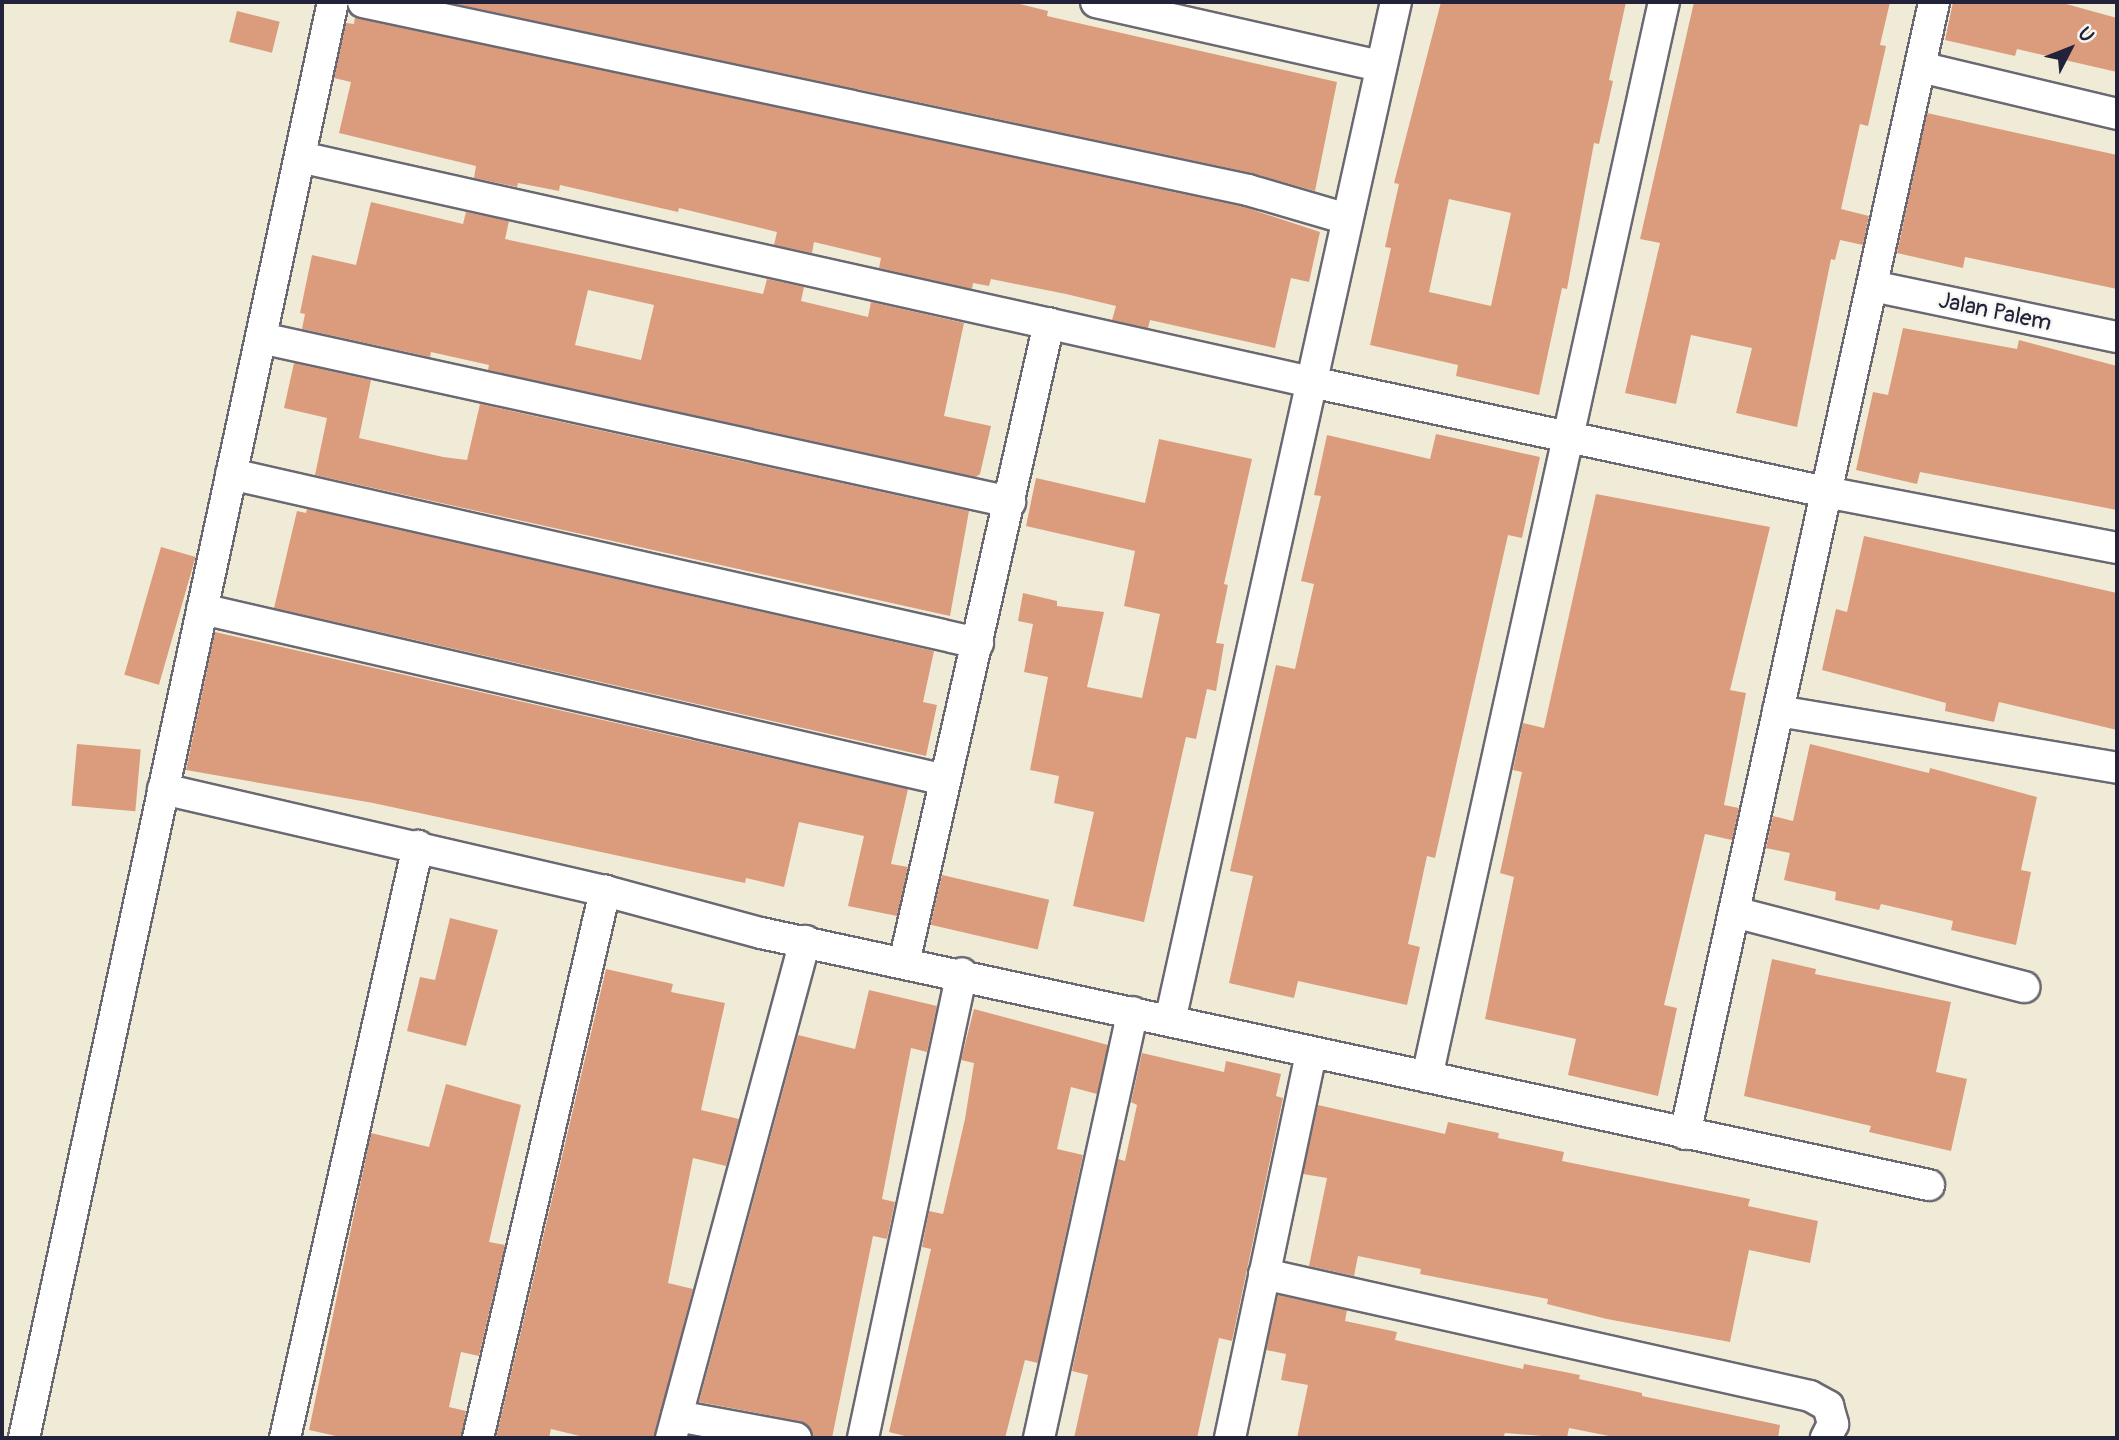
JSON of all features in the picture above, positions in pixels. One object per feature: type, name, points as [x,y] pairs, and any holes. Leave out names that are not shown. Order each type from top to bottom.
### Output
[{"type":"street","points":[[24,1438],[333,2]]},
{"type":"street","points":[[363,2],[1248,190],[1348,219]]},
{"type":"street","points":[[1096,2],[1381,66]]},
{"type":"street","points":[[1170,1021],[1396,2]]},
{"type":"street","points":[[1427,1077],[1664,2]]},
{"type":"street","points":[[1685,1134],[1934,2]]},
{"type":"street","points":[[1920,67],[2117,114]]},
{"type":"street","points":[[300,157],[1311,382],[1826,492],[2117,548]]},
{"type":"street","name":"Jalan Palem","points":[[1872,286],[2117,337]]},
{"type":"street","points":[[904,963],[1049,323]]},
{"type":"street","points":[[261,338],[1010,502]]},
{"type":"street","points":[[231,474],[978,643]]},
{"type":"street","points":[[202,609],[945,780]]},
{"type":"street","points":[[1778,711],[2117,768]]},
{"type":"street","points":[[163,789],[418,846],[805,941],[1928,1185]]},
{"type":"street","points":[[285,1438],[418,846]]},
{"type":"street","points":[[478,1438],[605,891]]},
{"type":"street","points":[[1734,912],[2024,987]]},
{"type":"street","points":[[796,1438],[674,1427],[805,941]]},
{"type":"street","points":[[863,1438],[962,973]]},
{"type":"street","points":[[1039,1438],[1133,1012]]},
{"type":"street","points":[[1230,1438],[1311,1052]]},
{"type":"street","points":[[1264,1274],[1810,1396],[1828,1406],[1833,1424],[1826,1438]]},
{"type":"building","points":[[446,2],[1012,2],[1048,11],[1047,16],[1337,82],[1315,191],[1252,173]]},
{"type":"building","points":[[1441,2],[1626,2],[1609,80],[1613,81],[1599,144],[1594,143],[1567,289],[1562,288],[1539,395],[1456,376],[1458,365],[1370,345],[1391,248],[1385,247],[1399,184],[1394,183]],"holes":[[[1449,199],[1511,213],[1491,306],[1429,292]]]},
{"type":"building","points":[[1694,2],[1890,2],[1880,45],[1886,46],[1868,126],[1860,124],[1841,209],[1869,216],[1863,245],[1840,240],[1835,260],[1831,259],[1797,427],[1736,413],[1752,348],[1691,335],[1676,404],[1625,393],[1660,243],[1640,239]]},
{"type":"building","points":[[1953,2],[2059,2],[2117,18],[2117,72],[2017,49],[2015,56],[1945,40]]},
{"type":"building","points":[[237,11],[280,22],[272,53],[229,42]]},
{"type":"building","points":[[355,17],[1244,207],[1320,232],[1309,282],[1291,278],[1275,348],[1150,320],[1148,328],[1112,320],[1116,306],[1066,294],[991,279],[989,286],[973,283],[972,289],[879,268],[881,258],[814,242],[812,253],[774,245],[777,232],[679,208],[678,212],[560,185],[559,191],[518,183],[517,187],[474,178],[476,166],[339,133],[351,82],[334,78],[346,23],[354,24]]},
{"type":"building","points":[[1927,113],[2117,155],[2117,289],[1965,257],[1963,268],[1897,253]]},
{"type":"building","points":[[371,202],[463,224],[466,212],[509,221],[505,239],[763,294],[767,279],[804,287],[801,301],[868,317],[871,302],[964,323],[944,416],[991,426],[980,474],[976,477],[488,370],[489,365],[431,352],[430,357],[302,329],[305,314],[300,313],[312,255],[356,265]],"holes":[[[588,290],[654,305],[641,360],[575,345]]]},
{"type":"building","points":[[1903,328],[2017,349],[2019,340],[2117,366],[2117,510],[1920,472],[1917,484],[1856,470],[1873,392],[1888,395]]},
{"type":"building","points":[[294,363],[371,380],[359,438],[443,457],[467,460],[480,404],[969,511],[950,616],[315,475],[327,418],[284,408]]},
{"type":"building","points":[[1436,434],[1540,457],[1522,538],[1508,535],[1435,858],[1427,856],[1408,944],[1420,947],[1407,1005],[1298,981],[1294,998],[1229,983],[1253,876],[1230,871],[1276,665],[1295,669],[1314,584],[1301,581],[1321,496],[1314,495],[1327,435],[1430,459]]},
{"type":"building","points":[[1159,439],[1252,459],[1224,584],[1228,585],[1216,643],[1224,644],[1216,691],[1207,689],[1196,739],[1186,737],[1144,922],[1073,906],[1094,812],[1054,803],[1059,776],[1030,770],[1048,677],[1024,672],[1033,624],[1018,621],[1023,593],[1057,601],[1057,606],[1104,612],[1087,687],[1142,698],[1160,614],[1124,606],[1135,551],[1026,526],[1036,478],[1145,503]]},
{"type":"building","points":[[1596,494],[1770,527],[1730,690],[1746,693],[1724,805],[1739,808],[1732,840],[1705,834],[1664,1005],[1677,1008],[1658,1096],[1568,1075],[1576,1039],[1485,1019],[1514,877],[1500,873],[1522,772],[1513,770],[1523,723],[1544,728]]},
{"type":"building","points":[[307,509],[934,651],[923,702],[937,705],[926,756],[274,608],[297,511],[306,513]]},
{"type":"building","points":[[1864,536],[2117,593],[2117,730],[1999,702],[1994,722],[1945,711],[1946,703],[1822,670],[1836,609],[1847,612]]},
{"type":"building","points":[[161,547],[196,557],[159,685],[124,675]]},
{"type":"building","points":[[215,632],[908,789],[891,864],[908,867],[897,916],[848,906],[864,836],[799,822],[784,887],[746,878],[745,883],[373,803],[186,770]]},
{"type":"building","points":[[77,744],[141,750],[135,811],[72,806]]},
{"type":"building","points":[[1810,744],[1929,773],[1930,768],[2037,797],[2021,870],[2031,872],[2016,945],[1951,930],[1953,921],[1881,904],[1879,910],[1835,900],[1836,892],[1784,880],[1790,853],[1766,848],[1773,816],[1793,821]]},
{"type":"building","points":[[942,875],[1049,900],[1038,949],[931,925]]},
{"type":"building","points":[[450,918],[498,930],[466,1046],[407,1031],[420,977],[435,980]]},
{"type":"building","points":[[1772,959],[1816,969],[1815,974],[1951,1002],[1936,1072],[1967,1079],[1951,1151],[1869,1132],[1871,1126],[1744,1096]]},
{"type":"building","points":[[606,969],[673,984],[671,992],[725,1003],[701,1110],[739,1119],[726,1166],[693,1158],[668,1283],[693,1289],[654,1438],[588,1438],[551,1429],[549,1438],[496,1438]]},
{"type":"building","points":[[869,990],[937,1006],[927,1052],[911,1048],[882,1199],[895,1202],[887,1239],[873,1236],[832,1438],[813,1438],[808,1425],[799,1421],[699,1402],[798,1035],[855,1049]]},
{"type":"building","points":[[974,1009],[1108,1045],[1097,1094],[1071,1087],[1057,1149],[1083,1155],[1038,1363],[1025,1360],[1005,1438],[913,1438],[889,1432],[931,1249],[922,1247],[929,1211],[943,1214],[965,1119],[974,1063],[961,1060]]},
{"type":"building","points":[[1142,1053],[1224,1072],[1226,1061],[1281,1074],[1276,1096],[1283,1098],[1232,1341],[1219,1338],[1197,1438],[1074,1438],[1088,1375],[1072,1371],[1118,1159],[1125,1161],[1137,1105],[1131,1102]]},
{"type":"building","points":[[446,1084],[521,1105],[489,1242],[505,1245],[479,1356],[461,1352],[449,1407],[466,1411],[461,1438],[345,1438],[309,1430],[371,1133],[429,1147]]},
{"type":"building","points":[[1318,1105],[1445,1134],[1448,1122],[1499,1133],[1498,1138],[1564,1152],[1562,1161],[1750,1199],[1748,1206],[1818,1221],[1810,1263],[1749,1250],[1730,1342],[1607,1319],[1547,1304],[1548,1299],[1420,1274],[1421,1269],[1358,1256],[1354,1276],[1309,1266],[1327,1178],[1303,1174]]},
{"type":"building","points":[[1278,1295],[1347,1310],[1345,1321],[1397,1332],[1395,1340],[1523,1369],[1524,1364],[1580,1375],[1579,1379],[1642,1393],[1642,1396],[1780,1425],[1778,1438],[1619,1438],[1569,1428],[1567,1438],[1505,1433],[1503,1438],[1297,1438],[1308,1385],[1281,1380],[1286,1354],[1266,1350]]}]
